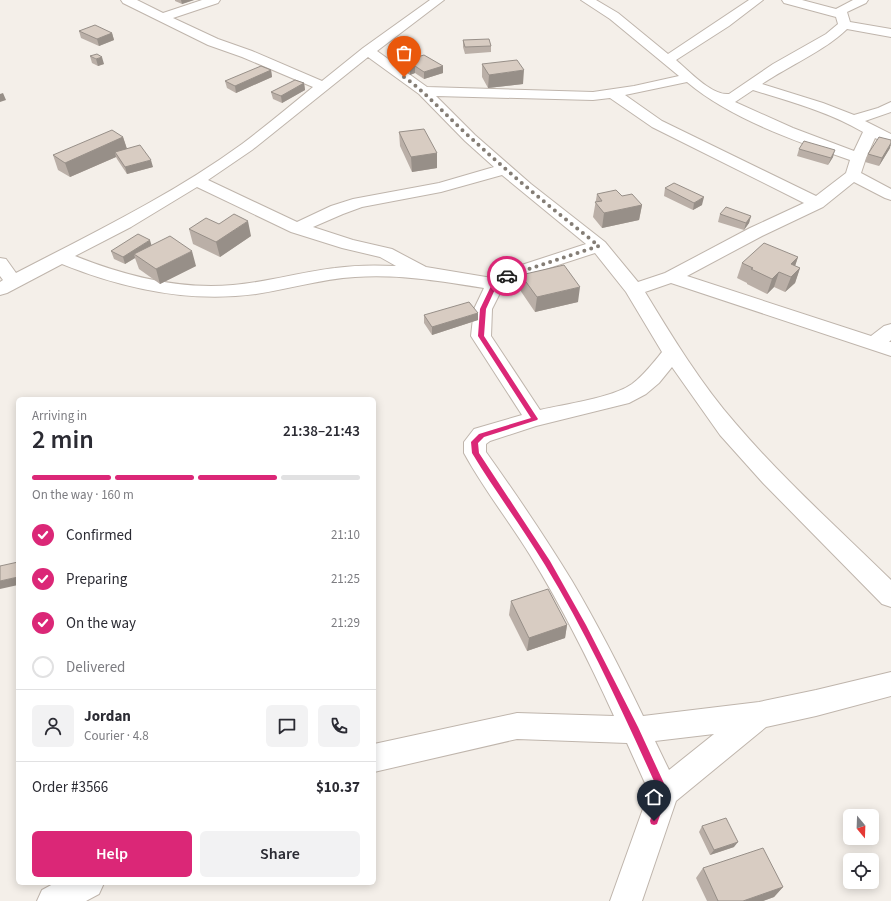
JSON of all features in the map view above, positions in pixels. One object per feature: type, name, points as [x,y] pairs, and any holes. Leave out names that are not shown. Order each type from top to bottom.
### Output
[{"type":"street","points":[[127,0],[213,42],[247,54],[322,86]]},
{"type":"street","points":[[162,17],[214,0]]},
{"type":"street","points":[[0,263],[7,286],[125,224],[196,181],[247,147],[322,86],[438,0]]},
{"type":"street","points":[[587,0],[614,16],[709,94],[752,116],[798,136],[858,158]]},
{"type":"street","points":[[668,60],[757,0]]},
{"type":"street","points":[[788,0],[842,20],[891,33]]},
{"type":"street","points":[[719,99],[733,98],[778,67],[831,37],[842,20],[842,10],[862,0]]},
{"type":"street","points":[[368,51],[424,91],[470,138],[525,187],[599,246],[634,289],[672,354],[728,429],[771,477],[891,596]]},
{"type":"street","points":[[424,91],[593,96],[614,94],[688,78]]},
{"type":"street","points":[[751,85],[812,103],[853,120],[871,132],[891,140]]},
{"type":"street","points":[[614,94],[657,124],[817,203]]},
{"type":"street","points":[[853,120],[883,112],[891,106]]},
{"type":"street","points":[[634,289],[671,277],[756,232],[817,203],[853,175],[858,158],[871,132]]},
{"type":"street","points":[[298,228],[337,210],[359,203],[441,187],[506,170]]},
{"type":"street","points":[[853,175],[891,195]]},
{"type":"street","points":[[196,181],[298,228],[348,244],[386,253],[421,272]]},
{"type":"street","points":[[535,419],[481,336],[483,309],[495,284],[506,276],[599,246]]},
{"type":"street","points":[[60,258],[83,267],[129,280],[190,292],[255,288],[345,272],[421,272],[495,284]]},
{"type":"street","points":[[671,277],[883,346],[891,330]]},
{"type":"street","points":[[664,792],[635,730],[583,627],[548,563],[475,453],[475,442],[482,435],[535,419],[622,398],[643,386],[652,378],[672,354]]},
{"type":"street","points":[[376,758],[518,726],[635,730],[759,715],[816,703],[891,684]]},
{"type":"street","points":[[626,901],[664,792],[759,715]]},
{"type":"street","points":[[53,901],[84,885]]},
{"type":"building","points":[[95,25],[112,33],[97,39],[79,31]]},
{"type":"building","points":[[489,39],[491,46],[465,47],[463,40]]},
{"type":"building","points":[[97,54],[102,57],[96,59],[90,56]]},
{"type":"building","points":[[424,55],[443,66],[424,72],[415,66],[410,68],[401,62]]},
{"type":"building","points":[[517,60],[524,70],[489,75],[482,64]]},
{"type":"building","points":[[261,66],[271,70],[235,86],[225,81]]},
{"type":"building","points":[[295,80],[304,83],[281,96],[271,92]]},
{"type":"building","points":[[424,129],[437,153],[411,157],[399,132]]},
{"type":"building","points":[[112,130],[123,137],[65,163],[53,155]]},
{"type":"building","points":[[879,137],[891,140],[891,143],[882,158],[868,154]]},
{"type":"building","points":[[804,141],[835,150],[831,158],[799,149]]},
{"type":"building","points":[[140,145],[151,160],[125,167],[115,152]]},
{"type":"building","points":[[674,183],[704,197],[694,203],[665,188]]},
{"type":"building","points":[[616,190],[622,196],[632,194],[642,205],[604,213],[595,202],[602,201],[597,194]]},
{"type":"building","points":[[726,207],[751,216],[746,223],[720,214]]},
{"type":"building","points":[[234,214],[248,221],[216,242],[189,229],[206,218],[219,224]]},
{"type":"building","points":[[138,234],[150,240],[123,257],[111,251]]},
{"type":"building","points":[[170,236],[192,251],[156,269],[134,254]]},
{"type":"building","points":[[764,243],[798,257],[791,264],[800,268],[791,277],[779,272],[772,279],[742,263]]},
{"type":"building","points":[[564,265],[580,287],[537,297],[521,275]]},
{"type":"building","points":[[469,302],[478,313],[432,327],[424,315]]},
{"type":"building","points":[[16,562],[16,577],[0,581],[0,566]]},
{"type":"building","points":[[548,589],[567,625],[529,638],[511,601]]},
{"type":"building","points":[[726,818],[738,842],[714,850],[702,826]]},
{"type":"building","points":[[763,848],[783,887],[743,901],[718,901],[703,868]]},
{"type":"way so far","points":[[404,77],[424,91],[470,138],[525,187],[599,246],[507,276]]},
{"type":"route","points":[[507,276],[495,284],[483,309],[481,336],[535,419],[482,435],[475,442],[475,453],[548,563],[583,627],[635,730],[664,792],[654,821]]}]
